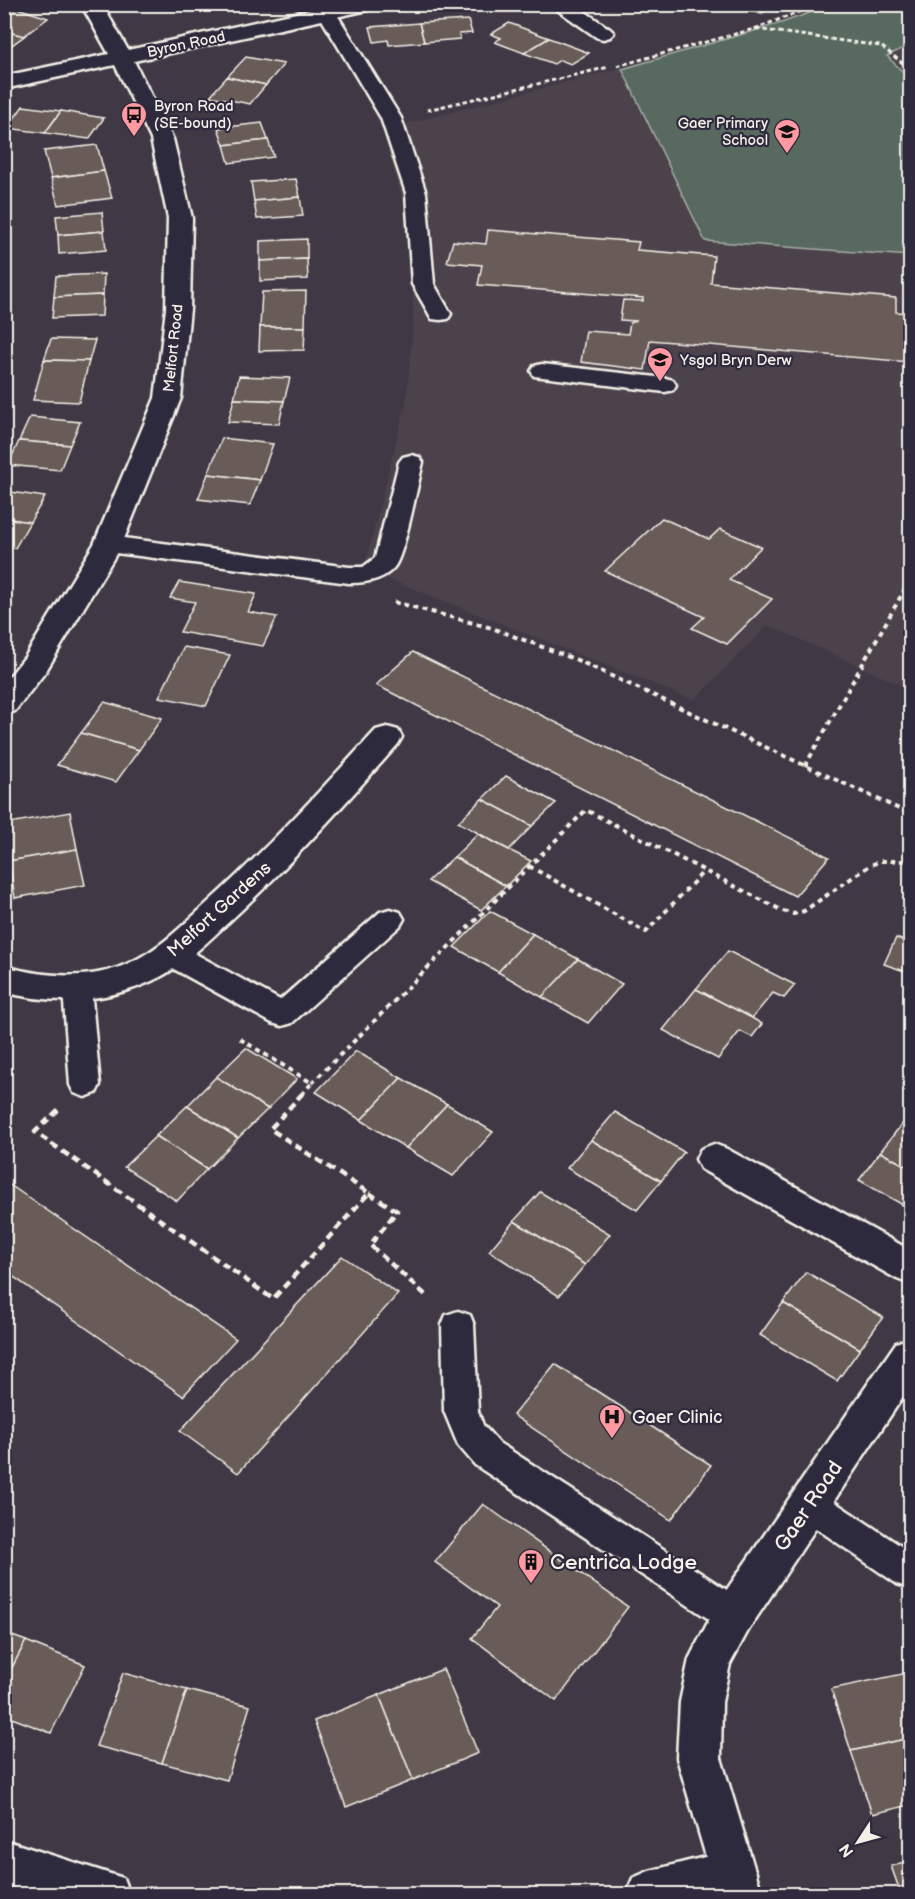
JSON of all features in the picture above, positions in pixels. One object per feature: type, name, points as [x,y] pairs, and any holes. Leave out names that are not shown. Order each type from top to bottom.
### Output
[{"type":"street","name":"Melfort Road","points":[[4,704],[36,664],[108,544],[168,398],[178,309],[180,218],[162,139],[122,58],[91,4]]},
{"type":"street","name":"Byron Road","points":[[4,83],[368,4]]},
{"type":"street","points":[[559,4],[603,33]]},
{"type":"street","name":"Melfort Gardens","points":[[4,980],[45,988],[77,988],[124,978],[147,969],[171,954],[279,856],[387,737]]},
{"type":"street","points":[[714,1159],[910,1268]]},
{"type":"street","name":"Gaer Road","points":[[736,1884],[699,1758],[701,1702],[710,1659],[734,1615],[910,1355]]},
{"type":"street","points":[[4,1862],[107,1894]]},
{"type":"street","points":[[649,1894],[736,1884]]},
{"type":"lane","points":[[327,13],[391,118],[416,194],[423,284],[440,314]]},
{"type":"lane","points":[[542,371],[666,385]]},
{"type":"lane","points":[[108,544],[349,575],[370,574],[387,560],[411,462]]},
{"type":"lane","points":[[171,954],[282,1015],[390,919]]},
{"type":"lane","points":[[77,988],[85,1085]]},
{"type":"lane","points":[[458,1325],[461,1411],[470,1434],[487,1454],[734,1615]]},
{"type":"lane","points":[[809,1504],[910,1572]]},
{"type":"path","points":[[754,29],[881,46],[895,54],[910,69]]},
{"type":"path","points":[[806,766],[910,580]]},
{"type":"path","points":[[386,601],[492,628],[577,660],[910,814]]},
{"type":"path","points":[[458,1325],[370,1245],[397,1211],[270,1129],[312,1083],[586,810],[794,914],[804,911],[874,863],[887,860],[910,861]]},
{"type":"path","points":[[529,866],[646,932],[704,871]]},
{"type":"path","points":[[232,1035],[312,1083]]},
{"type":"path","points":[[85,1085],[35,1132],[273,1299],[369,1193]]},
{"type":"shaded area","name":"Ysgol Bryn Derw","points":[[822,5],[910,5],[910,689],[768,625],[694,700],[364,569],[406,403],[413,327],[413,271],[407,216],[382,130],[713,44],[781,23]]},
{"type":"green space","name":"Gaer Primary School","points":[[835,4],[910,5],[910,45],[887,56],[910,79],[910,256],[705,241],[622,69],[781,23]]},
{"type":"building","points":[[730,4],[773,4],[761,14]]},
{"type":"building","points":[[17,8],[48,18],[24,36],[4,31],[4,17]]},
{"type":"building","points":[[468,20],[472,33],[459,34],[460,39],[424,42],[419,23]]},
{"type":"building","points":[[419,23],[424,42],[389,45],[388,40],[374,42],[370,27]]},
{"type":"building","points":[[509,23],[549,38],[524,53],[495,42],[501,38],[491,34]]},
{"type":"building","points":[[4,31],[24,36],[4,51]]},
{"type":"building","points":[[549,38],[589,53],[571,64],[560,60],[554,64],[524,53]]},
{"type":"building","points":[[246,57],[284,64],[266,85],[227,77]]},
{"type":"building","points":[[227,77],[266,85],[250,104],[210,96]]},
{"type":"building","points":[[23,106],[61,111],[45,133],[7,128]]},
{"type":"building","points":[[61,111],[104,118],[89,139],[45,133]]},
{"type":"building","points":[[262,123],[268,140],[224,145],[218,128]]},
{"type":"building","points":[[268,140],[274,157],[229,163],[224,145]]},
{"type":"building","points":[[97,145],[104,171],[51,178],[44,151]]},
{"type":"building","points":[[104,171],[112,198],[58,205],[51,178]]},
{"type":"building","points":[[296,179],[300,197],[254,201],[251,182]]},
{"type":"building","points":[[300,197],[303,216],[257,219],[254,201]]},
{"type":"building","points":[[102,212],[104,231],[58,235],[56,216]]},
{"type":"building","points":[[488,230],[639,242],[637,250],[714,256],[711,283],[896,298],[896,312],[910,313],[910,362],[650,340],[645,370],[581,362],[586,331],[628,334],[630,323],[637,321],[620,320],[623,300],[643,301],[643,298],[478,285],[482,265],[447,262],[453,241],[486,244]]},
{"type":"building","points":[[104,231],[106,250],[59,254],[58,235]]},
{"type":"building","points":[[307,239],[307,259],[260,261],[260,241]]},
{"type":"building","points":[[307,259],[308,279],[260,281],[260,261]]},
{"type":"building","points":[[104,274],[103,295],[54,297],[56,276]]},
{"type":"building","points":[[306,291],[305,327],[260,327],[262,292]]},
{"type":"building","points":[[103,295],[102,316],[52,318],[54,297]]},
{"type":"building","points":[[260,327],[305,327],[304,350],[259,351]]},
{"type":"building","points":[[51,339],[95,340],[89,361],[44,360]]},
{"type":"building","points":[[44,360],[89,361],[79,402],[33,400]]},
{"type":"building","points":[[239,376],[290,378],[284,401],[234,399]]},
{"type":"building","points":[[234,399],[284,401],[279,424],[228,422]]},
{"type":"building","points":[[30,417],[80,422],[70,445],[19,441]]},
{"type":"building","points":[[222,438],[273,444],[260,480],[208,474]]},
{"type":"building","points":[[19,441],[70,445],[60,470],[8,465]]},
{"type":"building","points":[[208,474],[260,480],[250,505],[198,499]]},
{"type":"building","points":[[4,491],[45,497],[30,522],[4,518]]},
{"type":"building","points":[[4,518],[30,522],[15,548],[4,547]]},
{"type":"building","points":[[662,518],[709,539],[720,529],[761,547],[729,580],[772,599],[727,644],[692,628],[704,617],[605,571]]},
{"type":"building","points":[[179,582],[256,594],[248,612],[277,617],[263,646],[180,632],[195,602],[170,598]]},
{"type":"building","points":[[184,647],[230,655],[206,706],[159,697]]},
{"type":"building","points":[[413,652],[829,857],[795,896],[376,685]]},
{"type":"building","points":[[104,702],[162,718],[139,750],[81,733]]},
{"type":"building","points":[[81,733],[139,750],[116,782],[57,765]]},
{"type":"building","points":[[506,776],[556,803],[532,826],[482,799]]},
{"type":"building","points":[[482,799],[532,826],[509,850],[458,822]]},
{"type":"building","points":[[70,812],[77,849],[9,861],[4,824]]},
{"type":"building","points":[[478,834],[531,861],[506,886],[454,857]]},
{"type":"building","points":[[77,849],[85,885],[15,898],[9,861]]},
{"type":"building","points":[[454,857],[506,886],[481,910],[428,881]]},
{"type":"building","points":[[490,911],[533,934],[498,972],[454,947]]},
{"type":"building","points":[[533,934],[578,959],[542,997],[498,972]]},
{"type":"building","points":[[896,938],[910,943],[910,973],[884,964]]},
{"type":"building","points":[[728,951],[795,985],[784,998],[773,993],[752,1018],[696,989]]},
{"type":"building","points":[[578,959],[622,984],[588,1023],[542,997]]},
{"type":"building","points":[[696,989],[762,1024],[752,1037],[740,1031],[718,1059],[663,1030]]},
{"type":"building","points":[[246,1048],[297,1079],[268,1109],[216,1077]]},
{"type":"building","points":[[356,1051],[401,1078],[361,1120],[316,1092]]},
{"type":"building","points":[[216,1077],[268,1109],[238,1138],[187,1106]]},
{"type":"building","points":[[401,1078],[447,1104],[406,1148],[361,1120]]},
{"type":"building","points":[[447,1104],[493,1132],[453,1176],[406,1148]]},
{"type":"building","points":[[187,1106],[238,1138],[207,1169],[156,1136]]},
{"type":"building","points":[[615,1112],[684,1152],[661,1181],[591,1140]]},
{"type":"building","points":[[902,1124],[910,1128],[910,1168],[880,1152]]},
{"type":"building","points":[[156,1136],[207,1169],[177,1201],[124,1167]]},
{"type":"building","points":[[591,1140],[661,1181],[637,1210],[567,1168]]},
{"type":"building","points":[[880,1152],[910,1168],[910,1209],[859,1180]]},
{"type":"building","points":[[4,1181],[236,1339],[183,1396],[4,1270]]},
{"type":"building","points":[[540,1192],[610,1234],[585,1265],[514,1221]]},
{"type":"building","points":[[514,1221],[585,1265],[559,1296],[489,1251]]},
{"type":"building","points":[[342,1256],[398,1294],[238,1473],[180,1431]]},
{"type":"building","points":[[806,1272],[883,1317],[860,1349],[783,1303]]},
{"type":"building","points":[[783,1303],[860,1349],[837,1381],[760,1335]]},
{"type":"building","name":"Gaer Clinic","points":[[555,1364],[711,1465],[671,1520],[513,1415]]},
{"type":"building","name":"Centrica Lodge","points":[[483,1504],[628,1607],[556,1701],[472,1638],[497,1607],[435,1562]]},
{"type":"building","points":[[4,1633],[26,1641],[4,1683]]},
{"type":"building","points":[[26,1641],[85,1665],[51,1733],[4,1715],[4,1683]]},
{"type":"building","points":[[443,1669],[478,1753],[413,1780],[379,1695]]},
{"type":"building","points":[[123,1673],[187,1690],[162,1763],[96,1746]]},
{"type":"building","points":[[907,1673],[910,1682],[910,1738],[851,1751],[831,1689]]},
{"type":"building","points":[[187,1690],[250,1706],[227,1780],[162,1763]]},
{"type":"building","points":[[379,1695],[413,1780],[346,1807],[314,1721]]},
{"type":"building","points":[[910,1738],[910,1805],[872,1814],[851,1751]]},
{"type":"building","points":[[910,1862],[910,1894],[901,1894],[891,1866]]},
{"type":"place","name":"Byron Road (SE-bound)","points":[[134,138]]},
{"type":"place","name":"Gaer Primary School","points":[[787,155]]},
{"type":"place","name":"Ysgol Bryn Derw","points":[[660,383]]},
{"type":"place","name":"Gaer Clinic","points":[[612,1440]]},
{"type":"place","name":"Centrica Lodge","points":[[531,1585]]}]
